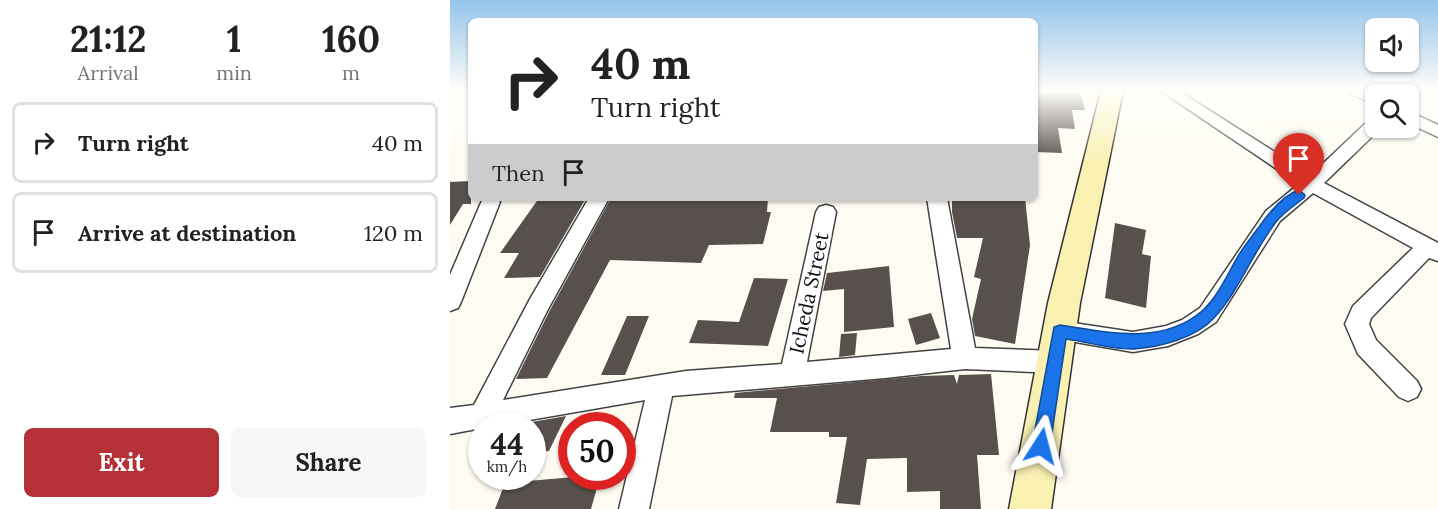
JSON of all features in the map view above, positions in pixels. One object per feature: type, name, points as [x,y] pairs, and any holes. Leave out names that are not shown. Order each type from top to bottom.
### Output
[{"type":"main road","points":[[1030,509],[1057,346],[1107,115]]},
{"type":"street","points":[[1206,115],[1312,184],[1433,250],[1361,314],[1357,324],[1367,347],[1408,389]]},
{"type":"street","points":[[1419,122],[1438,132]]},
{"type":"street","points":[[501,412],[686,382],[965,358],[1057,346],[1133,342],[1168,336],[1190,327],[1208,315],[1273,216],[1312,184],[1365,133]]},
{"type":"street","points":[[484,412],[538,306],[598,201]]},
{"type":"street","points":[[938,201],[965,358]]},
{"type":"street","points":[[450,302],[490,202]]},
{"type":"street","name":"Icheda Street","points":[[792,374],[826,212]]},
{"type":"street","points":[[634,509],[661,387]]},
{"type":"street","points":[[450,421],[468,418]]},
{"type":"building","points":[[1038,115],[1073,115],[1075,129],[1058,128],[1062,153],[1038,152]]},
{"type":"building","points":[[468,181],[468,201],[471,201],[471,204],[463,204],[450,225],[450,182]]},
{"type":"building","points":[[537,201],[584,201],[540,277],[504,278],[519,253],[500,253]]},
{"type":"building","points":[[609,201],[768,201],[767,212],[771,212],[763,244],[709,245],[701,263],[610,260],[547,378],[516,379],[549,312]]},
{"type":"building","points":[[952,201],[1025,201],[1030,245],[1015,344],[975,336],[972,319],[981,279],[974,277],[983,238],[957,238]]},
{"type":"building","points":[[1115,223],[1146,230],[1142,254],[1151,256],[1146,308],[1105,298]]},
{"type":"building","points":[[889,266],[894,327],[844,332],[844,289],[823,291],[827,273]]},
{"type":"building","points":[[754,278],[788,279],[768,346],[689,343],[698,320],[739,322]]},
{"type":"building","points":[[931,313],[940,338],[916,345],[908,319]]},
{"type":"building","points":[[627,316],[649,316],[625,375],[601,375]]},
{"type":"building","points":[[857,333],[855,355],[839,357],[841,334]]},
{"type":"building","points":[[991,374],[999,455],[977,455],[981,509],[940,509],[940,491],[907,492],[907,458],[867,459],[860,505],[836,503],[847,437],[829,437],[829,432],[770,432],[777,398],[734,398],[735,393],[921,376],[954,375],[957,384],[959,375]]},
{"type":"building","points":[[558,417],[558,432],[549,451],[546,451],[546,420]]},
{"type":"building","points":[[558,478],[558,490],[596,490],[591,509],[495,509],[502,490],[546,490],[546,479]]},
{"type":"route","points":[[1041,446],[1060,332],[1133,342],[1168,336],[1190,327],[1208,315],[1273,216],[1299,195]]}]
